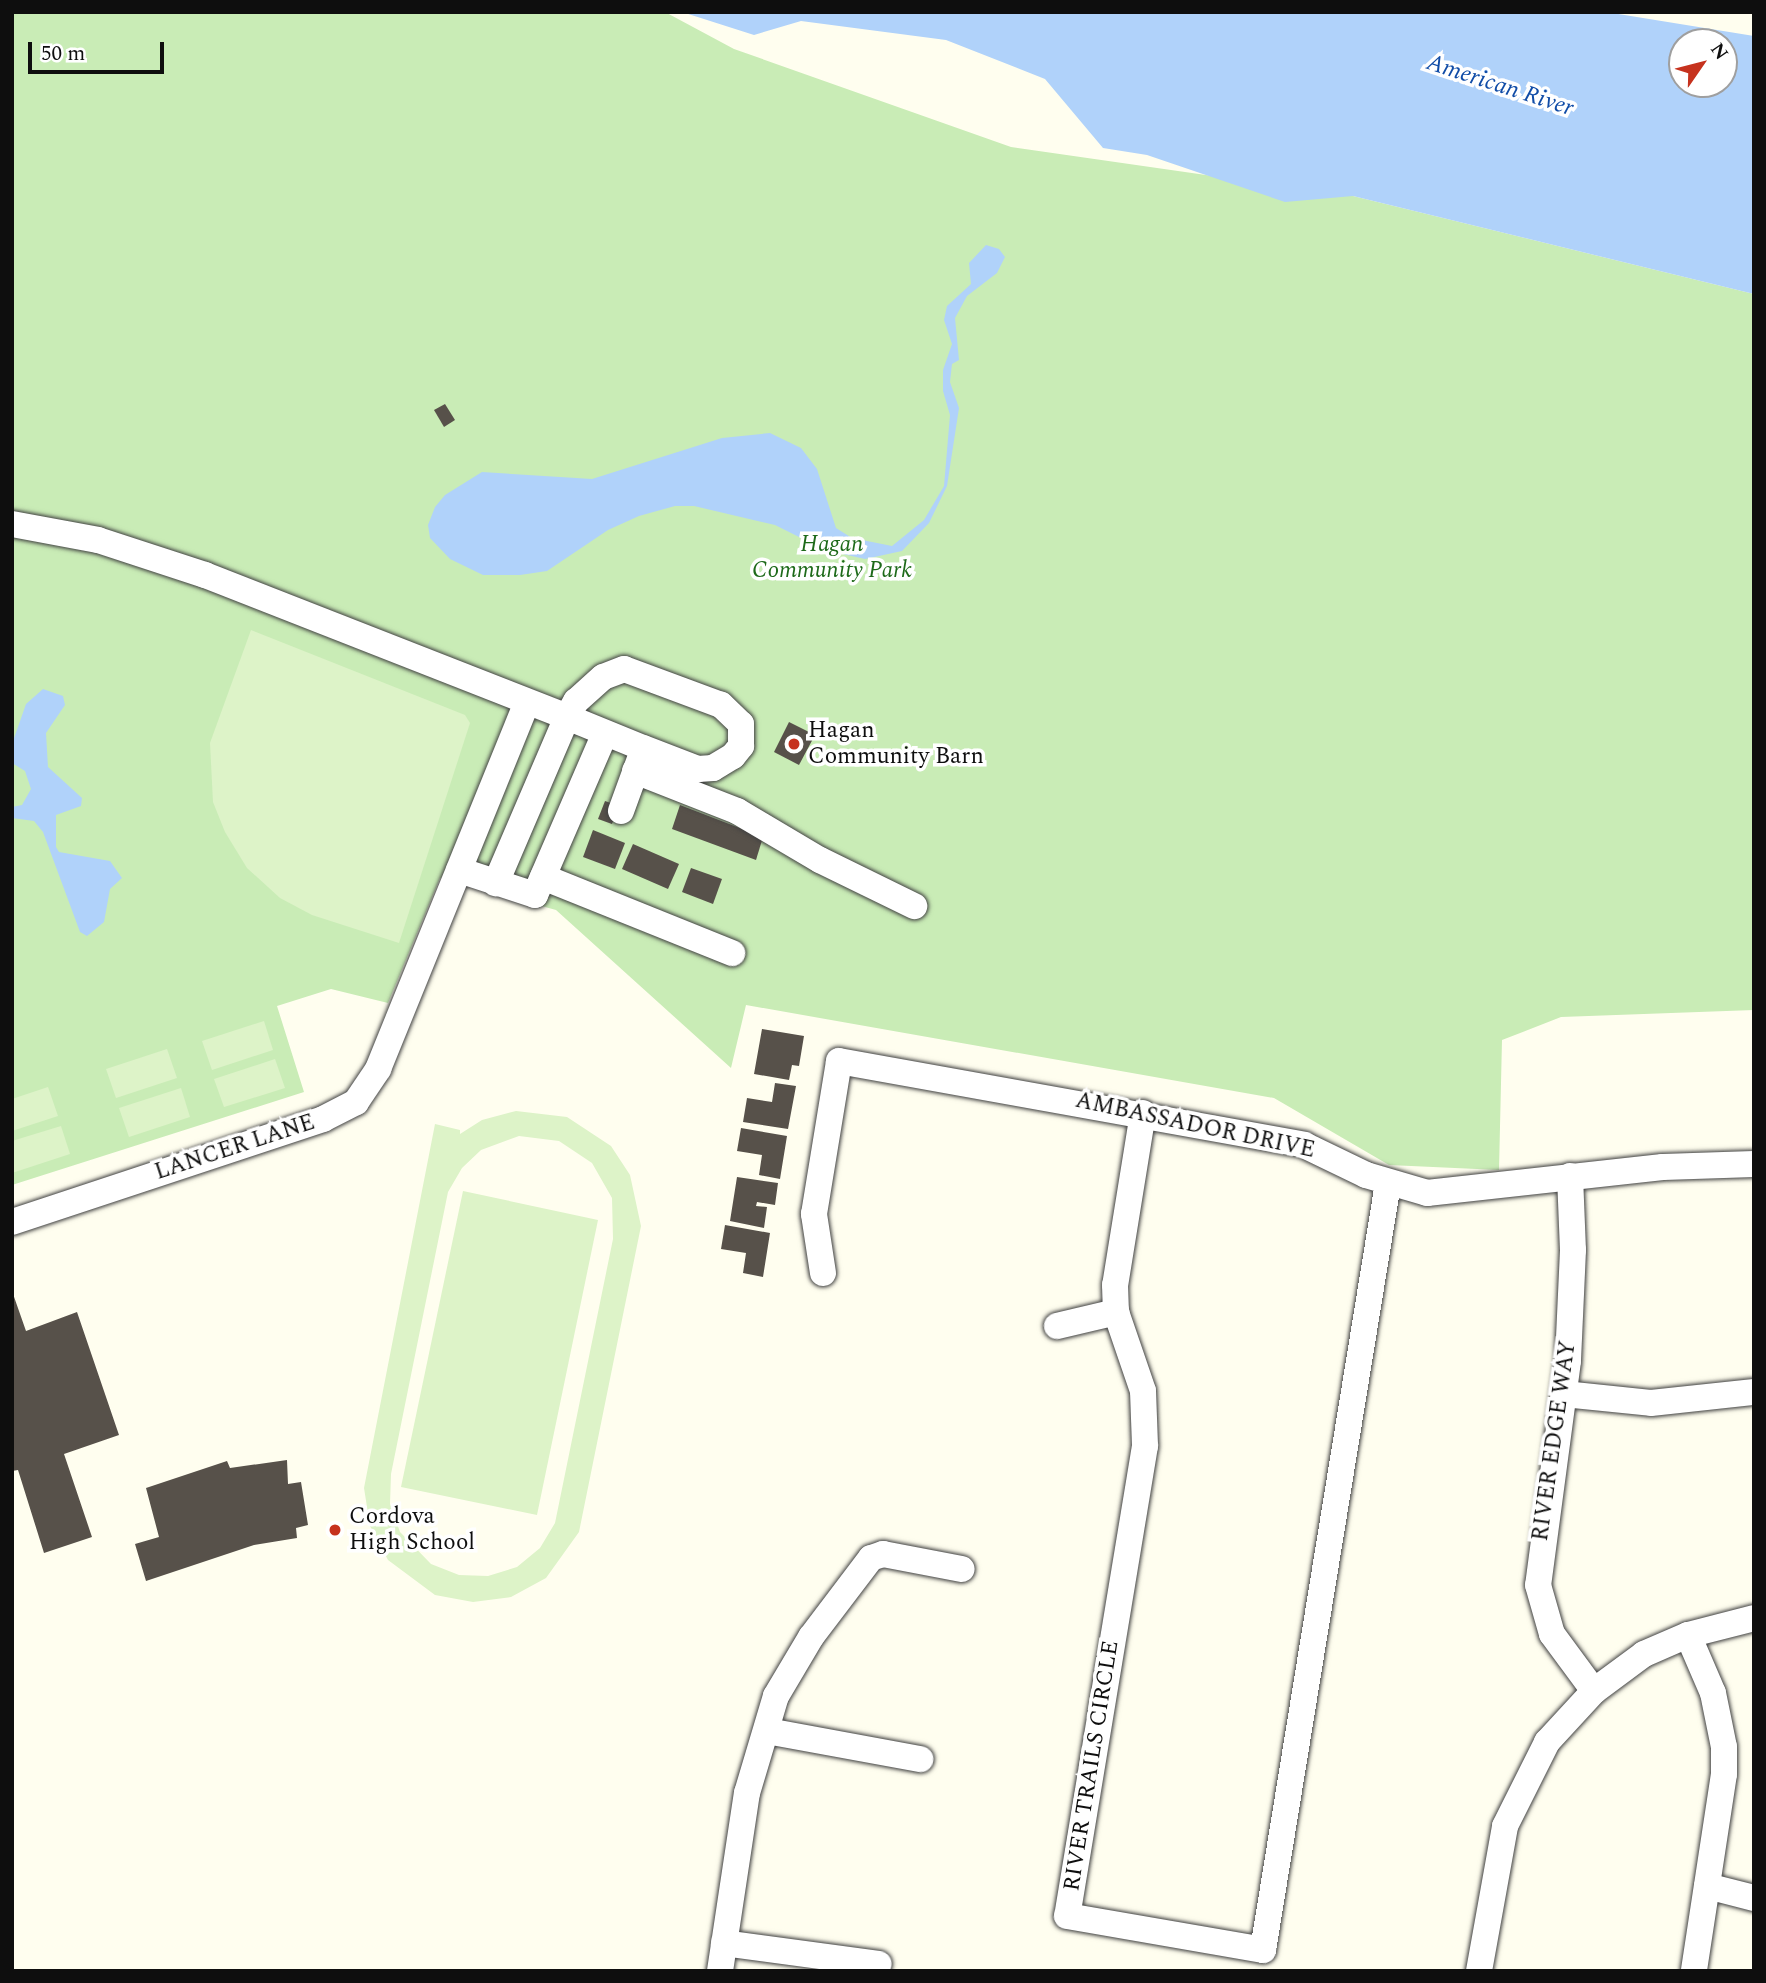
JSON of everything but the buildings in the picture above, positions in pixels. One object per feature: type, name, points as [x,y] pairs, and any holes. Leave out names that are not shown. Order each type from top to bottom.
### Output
[{"type":"street","points":[[12,524],[98,540],[205,575],[605,733],[639,760],[737,811],[820,860],[914,906]]},
{"type":"street","points":[[496,883],[567,717],[576,701],[603,677],[624,669],[721,705],[741,724],[741,746],[726,763],[713,768],[698,769],[639,760]]},
{"type":"street","name":"LANCER LANE","points":[[12,1222],[340,1111],[369,1086],[527,702]]},
{"type":"street","points":[[459,870],[535,895],[605,733]]},
{"type":"street","points":[[621,811],[639,760]]},
{"type":"street","points":[[543,877],[732,953]]},
{"type":"street","name":"AMBASSADOR DRIVE","points":[[823,1273],[814,1214],[839,1061],[1143,1113],[1304,1145],[1388,1183],[1446,1193],[1570,1176],[1754,1164]]},
{"type":"street","name":"RIVER TRAILS CIRCLE","points":[[1143,1113],[1115,1285],[1116,1312],[1143,1391],[1145,1446],[1067,1916],[1263,1950],[1388,1183]]},
{"type":"street","name":"RIVER EDGE WAY","points":[[1570,1176],[1573,1305],[1564,1394],[1538,1585],[1552,1634],[1594,1690]]},
{"type":"street","points":[[1057,1326],[1116,1312]]},
{"type":"street","points":[[1564,1394],[1651,1403],[1754,1392]]},
{"type":"street","points":[[720,1971],[747,1793],[776,1696],[811,1637],[834,1600],[871,1558],[883,1554],[962,1569]]},
{"type":"street","points":[[1479,1971],[1497,1857],[1516,1797],[1547,1742],[1594,1690],[1644,1654],[1688,1634],[1754,1619]]},
{"type":"street","points":[[1688,1634],[1713,1693],[1724,1746],[1694,1971]]},
{"type":"street","points":[[767,1731],[920,1759]]},
{"type":"street","points":[[1707,1886],[1754,1898]]},
{"type":"street","points":[[724,1943],[879,1964]]},
{"type":"green space","name":"Hagan Community Park","points":[[12,12],[665,12],[734,49],[1011,147],[1353,196],[1754,294],[1754,1010],[1561,1017],[1502,1040],[1499,1170],[1389,1165],[1274,1098],[746,1005],[731,1068],[556,910],[440,878],[388,1003],[331,989],[277,1006],[304,1092],[12,1185]]},
{"type":"green space","points":[[251,630],[465,715],[470,723],[399,943],[312,915],[280,898],[247,868],[225,832],[213,802],[210,743]]},
{"type":"green space","points":[[264,1021],[273,1050],[212,1070],[202,1041]]},
{"type":"green space","points":[[167,1049],[177,1078],[116,1098],[106,1069]]},
{"type":"green space","points":[[275,1059],[285,1088],[224,1107],[214,1079]]},
{"type":"green space","points":[[48,1087],[58,1116],[12,1131],[12,1099]]},
{"type":"green space","points":[[181,1088],[190,1117],[129,1137],[119,1108]]},
{"type":"green space","points":[[516,1111],[567,1117],[611,1146],[630,1175],[641,1226],[579,1532],[546,1578],[511,1597],[473,1602],[435,1595],[388,1560],[370,1526],[364,1488],[435,1124],[460,1130],[460,1134],[482,1120]],"holes":[[[519,1136],[559,1141],[592,1163],[612,1198],[613,1239],[555,1523],[540,1548],[517,1567],[488,1576],[459,1575],[431,1564],[400,1532],[390,1504],[391,1474],[448,1192],[462,1168],[481,1150]]]},
{"type":"green space","points":[[61,1126],[70,1154],[12,1173],[12,1141]]},
{"type":"green space","points":[[463,1191],[598,1220],[537,1515],[401,1487]]},
{"type":"water","name":"American River","points":[[682,12],[1606,12],[1705,28],[1668,28],[1668,98],[1738,98],[1738,33],[1754,36],[1754,294],[1353,196],[1285,202],[1147,155],[1103,148],[1045,79],[946,40],[801,21],[754,35]]},
{"type":"water","points":[[986,245],[999,249],[1005,257],[997,273],[967,296],[955,318],[959,360],[952,364],[950,382],[959,408],[947,486],[929,523],[902,551],[865,559],[825,550],[775,525],[694,506],[675,506],[639,516],[608,530],[547,571],[520,575],[483,575],[450,559],[430,538],[428,525],[435,507],[445,495],[482,472],[592,479],[722,438],[770,433],[801,448],[817,469],[836,528],[852,538],[892,546],[924,520],[944,486],[950,415],[943,391],[943,370],[952,344],[944,320],[947,306],[971,284],[969,263]]},
{"type":"water","points":[[43,689],[63,696],[65,705],[46,733],[48,767],[82,798],[81,806],[56,815],[56,847],[59,852],[110,861],[122,878],[110,889],[104,922],[87,936],[80,932],[43,832],[34,821],[12,818],[12,807],[22,805],[31,789],[25,771],[12,763],[12,744],[26,704]]},
{"type":"place","name":"Hagan Community Barn","points":[[794,744]]},
{"type":"place","name":"Cordova High School","points":[[335,1530]]}]
